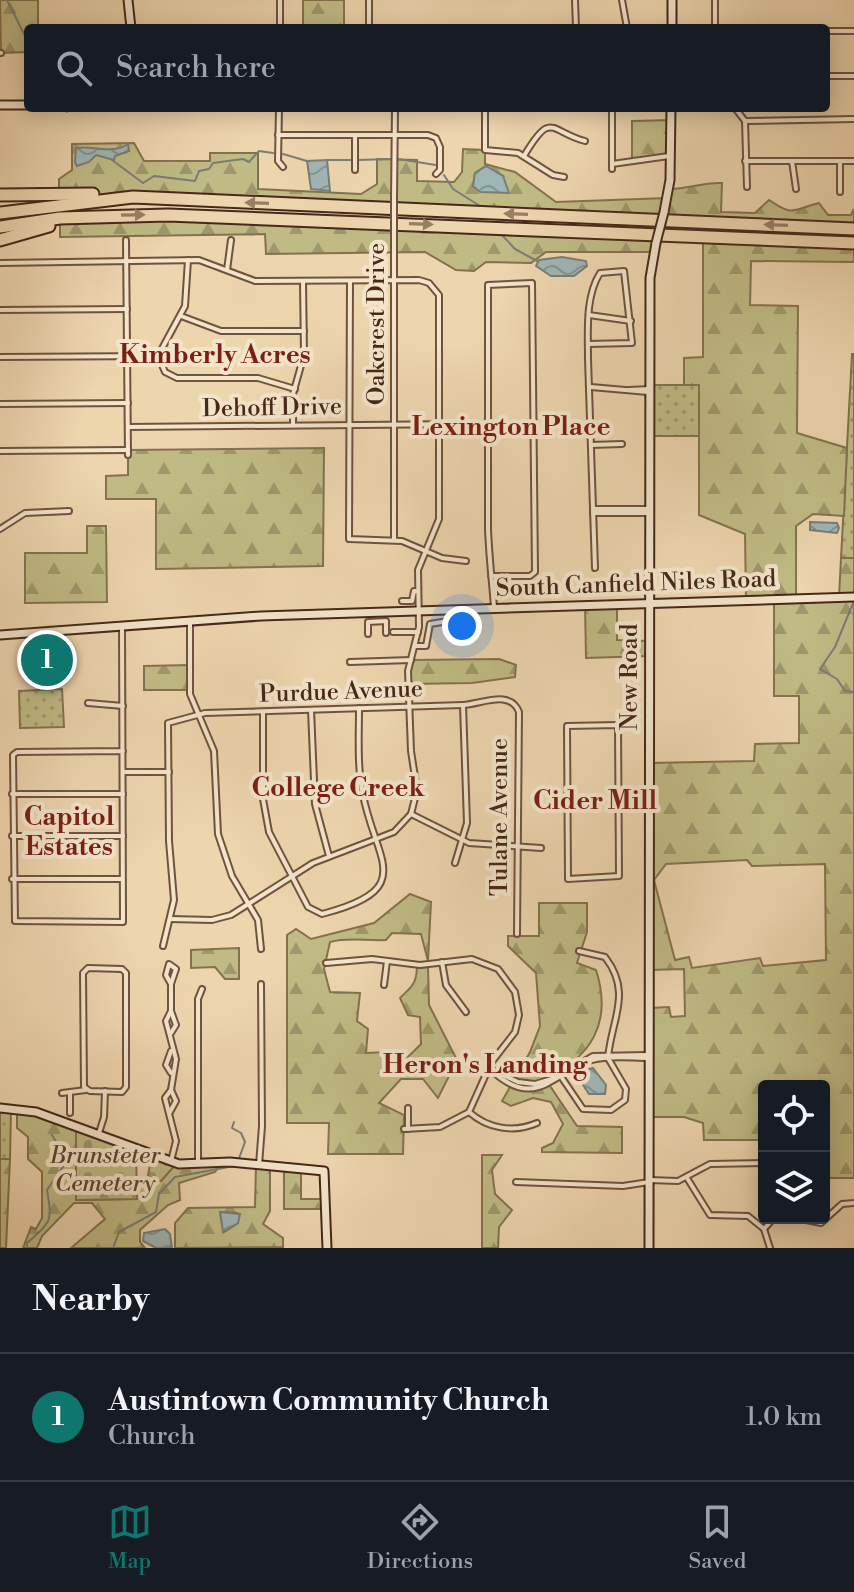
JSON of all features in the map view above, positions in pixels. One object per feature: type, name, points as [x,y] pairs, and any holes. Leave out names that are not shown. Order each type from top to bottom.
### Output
[{"type":"highway","points":[[0,195],[133,197],[854,229]]},
{"type":"highway","points":[[0,213],[133,197]]},
{"type":"highway","points":[[0,227],[93,217],[247,217],[854,243]]},
{"type":"highway","points":[[0,240],[93,217]]},
{"type":"street","points":[[128,0],[131,24]]},
{"type":"street","points":[[280,0],[280,24]]},
{"type":"street","points":[[369,0],[369,24]]},
{"type":"street","points":[[575,0],[576,24]]},
{"type":"street","points":[[622,0],[626,24]]},
{"type":"street","points":[[672,0],[672,24]]},
{"type":"street","points":[[715,0],[715,24]]},
{"type":"street","points":[[830,31],[854,31]]},
{"type":"street","points":[[830,76],[854,76]]},
{"type":"street","points":[[0,105],[24,105]]},
{"type":"street","points":[[279,112],[278,161],[283,167]]},
{"type":"street","name":"Oakcrest Drive","points":[[394,540],[395,112]]},
{"type":"street","points":[[485,112],[485,150],[524,156],[553,175],[564,177]]},
{"type":"street","points":[[612,112],[612,166],[670,156]]},
{"type":"street","name":"New Road","points":[[649,1248],[650,278],[664,212],[671,112]]},
{"type":"street","points":[[738,112],[745,121],[747,187]]},
{"type":"street","points":[[745,121],[854,119]]},
{"type":"street","points":[[524,156],[539,133],[551,127],[585,141]]},
{"type":"street","points":[[278,135],[436,138],[441,155],[440,170],[436,174]]},
{"type":"street","points":[[355,136],[355,170]]},
{"type":"street","points":[[745,161],[854,161]]},
{"type":"street","points":[[792,161],[796,189]]},
{"type":"street","points":[[840,161],[840,192]]},
{"type":"street","points":[[0,451],[128,452],[126,240]]},
{"type":"street","points":[[227,270],[231,240]]},
{"type":"street","points":[[188,260],[188,294],[181,316],[162,343],[158,356],[165,372],[177,378],[258,378],[295,389]]},
{"type":"street","points":[[0,263],[188,260],[207,262],[252,281],[422,280],[433,286],[440,303],[439,519],[418,570],[418,632],[411,660],[409,707],[417,790],[411,814],[398,829],[329,856],[221,919],[170,919]]},
{"type":"street","points":[[588,344],[632,345],[624,271],[600,273],[592,291],[589,315],[588,344],[595,568]]},
{"type":"street","points":[[293,425],[295,389],[303,364],[303,281]]},
{"type":"street","points":[[350,281],[349,540],[394,540],[445,559],[466,561]]},
{"type":"street","points":[[491,576],[533,575],[533,284],[489,284],[491,576],[494,608]]},
{"type":"street","points":[[0,310],[127,309]]},
{"type":"street","points":[[589,315],[631,321]]},
{"type":"street","points":[[181,316],[221,331],[304,331]]},
{"type":"street","points":[[0,357],[158,356]]},
{"type":"street","points":[[591,387],[650,390]]},
{"type":"street","points":[[0,404],[128,403]]},
{"type":"street","name":"Dehoff Drive","points":[[128,427],[465,424]]},
{"type":"street","points":[[591,445],[622,444]]},
{"type":"street","points":[[0,529],[25,513],[69,511]]},
{"type":"street","points":[[593,511],[650,511]]},
{"type":"street","points":[[402,601],[412,601],[414,591],[418,591]]},
{"type":"street","name":"South Canfield Niles Road","points":[[375,612],[854,597]]},
{"type":"street","points":[[415,646],[426,646],[430,624],[448,621],[450,609]]},
{"type":"street","points":[[0,635],[189,621],[375,612],[375,621]]},
{"type":"street","points":[[189,621],[190,694],[216,757],[216,818],[221,847],[232,876],[259,924],[261,949]]},
{"type":"street","points":[[368,634],[368,622],[375,621],[386,621],[386,633]]},
{"type":"street","points":[[122,626],[123,706],[123,751],[123,879],[121,924],[14,920],[12,757],[16,752],[123,751]]},
{"type":"street","points":[[393,632],[418,632]]},
{"type":"street","points":[[350,662],[411,660]]},
{"type":"street","name":"Purdue Avenue","points":[[169,772],[168,723],[197,715],[463,705],[503,698],[514,703]]},
{"type":"street","points":[[88,703],[123,706]]},
{"type":"street","name":"Tulane Avenue","points":[[514,703],[519,712],[517,934]]},
{"type":"street","points":[[455,863],[467,823],[463,705]]},
{"type":"street","points":[[263,711],[265,816],[274,844],[308,907],[316,913],[364,899],[377,890],[384,875],[384,859],[362,790],[359,708]]},
{"type":"street","points":[[311,710],[315,804],[329,856]]},
{"type":"street","points":[[567,726],[619,726],[619,796],[619,876],[568,879],[567,726]]},
{"type":"street","points":[[123,772],[169,772],[174,900],[163,946]]},
{"type":"street","points":[[12,794],[123,794]]},
{"type":"street","points":[[619,796],[649,796]]},
{"type":"street","points":[[411,814],[463,841],[541,848]]},
{"type":"street","points":[[12,836],[123,836]]},
{"type":"street","points":[[12,879],[123,879]]},
{"type":"street","points":[[561,1077],[583,1109],[620,1107],[626,1089],[608,1057],[618,1020],[619,982],[605,957],[579,951]]},
{"type":"street","points":[[326,963],[352,959],[415,965],[472,959],[487,962],[502,973],[515,992],[517,1026],[469,1112],[449,1125],[406,1129],[408,1108]]},
{"type":"street","points":[[384,985],[387,961]]},
{"type":"street","points":[[442,962],[446,985],[466,1012]]},
{"type":"street","points":[[62,1093],[72,1095],[86,1090],[122,1092],[126,1087],[126,973],[122,969],[88,968],[83,972],[86,1090]]},
{"type":"street","points":[[171,984],[171,1011],[176,1025],[171,1033]]},
{"type":"street","points":[[261,984],[261,1166]]},
{"type":"street","points":[[198,1165],[198,999],[202,989]]},
{"type":"street","points":[[171,1011],[166,1021],[171,1033],[171,1051],[176,1059],[171,1073]]},
{"type":"street","points":[[170,1112],[176,1101],[171,1090],[171,1073],[166,1057],[171,1051]]},
{"type":"street","points":[[491,1069],[512,1083],[530,1087],[550,1085],[585,1063],[608,1057],[649,1057]]},
{"type":"street","points":[[171,1090],[165,1098],[176,1141],[171,1161]]},
{"type":"street","points":[[98,1135],[104,1117],[105,1091]]},
{"type":"street","points":[[70,1113],[72,1095]]},
{"type":"street","points":[[0,1108],[31,1111],[171,1161],[198,1165],[230,1162],[325,1172],[327,1248]]},
{"type":"street","points":[[469,1112],[494,1127],[528,1127],[537,1123]]},
{"type":"street","points":[[516,1182],[623,1186],[687,1178],[710,1164],[758,1163]]},
{"type":"street","points":[[687,1178],[710,1215],[745,1215],[764,1229],[770,1247]]},
{"type":"street","points":[[830,1215],[842,1204],[854,1203]]},
{"type":"street","points":[[764,1229],[769,1224]]},
{"type":"green space","points":[[0,0],[38,0],[38,24],[24,24],[24,52],[1,53]]},
{"type":"green space","points":[[303,0],[344,0],[344,24],[303,24]]},
{"type":"green space","points":[[671,120],[670,156],[632,163],[632,121]]},
{"type":"green space","points":[[134,143],[144,161],[210,161],[210,153],[258,153],[258,189],[361,194],[377,184],[377,159],[417,160],[417,181],[454,182],[462,172],[463,149],[485,150],[485,164],[515,172],[556,202],[667,198],[669,189],[722,183],[721,212],[755,213],[769,200],[789,210],[819,203],[828,215],[851,215],[854,209],[854,229],[59,194],[59,179],[72,170],[72,144]],"holes":[[[486,166],[503,176],[473,186],[475,173]]]},
{"type":"green space","points":[[93,217],[658,235],[653,252],[546,252],[531,263],[486,262],[474,271],[456,270],[425,252],[266,254],[265,234],[60,237],[60,224]]},
{"type":"green space","points":[[703,237],[854,243],[854,262],[751,261],[750,305],[798,306],[797,433],[847,448],[844,516],[813,514],[796,526],[796,598],[839,597],[841,558],[854,558],[854,1178],[830,1178],[830,1080],[758,1080],[758,1140],[704,1140],[703,1123],[684,1117],[649,1117],[649,1008],[669,1007],[671,1017],[685,1016],[684,969],[649,970],[649,763],[754,761],[755,744],[799,743],[799,696],[774,696],[774,599],[746,600],[745,534],[699,515],[699,385],[684,385],[684,358],[703,357]],"holes":[[[747,860],[752,866],[825,864],[826,960],[763,966],[760,958],[692,968],[689,957],[675,960],[654,880],[666,864]]]},
{"type":"green space","points":[[852,354],[854,558],[841,558]]},
{"type":"green space","points":[[650,385],[699,385],[699,436],[650,436]]},
{"type":"green space","points":[[324,448],[323,566],[156,569],[156,499],[106,499],[106,476],[128,475],[128,450]]},
{"type":"green space","points":[[87,526],[106,526],[107,602],[25,603],[25,553],[87,553]]},
{"type":"green space","points":[[617,604],[617,640],[649,641],[649,656],[586,658],[585,605]]},
{"type":"green space","points":[[499,659],[516,665],[515,677],[472,683],[408,684],[411,660]]},
{"type":"green space","points":[[190,665],[190,690],[144,690],[144,666]]},
{"type":"green space","points":[[62,689],[64,727],[20,728],[19,691]]},
{"type":"green space","points":[[410,894],[431,902],[428,961],[421,934],[392,933],[386,940],[330,942],[324,969],[330,992],[360,993],[357,1021],[368,1029],[366,1053],[389,1052],[408,1057],[421,1044],[420,1017],[408,1015],[400,998],[414,982],[417,968],[428,967],[429,1005],[457,1060],[438,1098],[423,1079],[401,1079],[379,1103],[404,1115],[403,1154],[328,1154],[329,1123],[287,1123],[287,935],[296,929],[311,939],[374,923]]},
{"type":"green space","points":[[539,903],[587,903],[587,932],[577,963],[596,970],[602,1006],[600,1022],[586,1049],[562,1071],[546,1080],[577,1126],[622,1127],[622,1153],[542,1152],[542,1148],[553,1143],[563,1124],[551,1102],[533,1098],[511,1106],[502,1101],[530,1052],[540,1026],[536,973],[508,946],[508,936],[539,936]]},
{"type":"green space","points":[[239,948],[239,979],[225,979],[215,967],[191,968],[191,950]]},
{"type":"green space","points":[[0,1108],[11,1109],[10,1159],[0,1159]]},
{"type":"green space","points":[[17,1109],[76,1127],[77,1200],[136,1199],[137,1181],[161,1181],[177,1163],[222,1162],[215,1172],[179,1183],[180,1200],[168,1205],[140,1230],[140,1242],[145,1248],[71,1248],[105,1219],[92,1203],[74,1203],[42,1236],[37,1248],[23,1248],[31,1227],[36,1229],[42,1218],[42,1172],[28,1159],[28,1137],[17,1128]]},
{"type":"green space","name":"Brunsteter Cemetery","points":[[76,1127],[136,1149],[137,1199],[76,1200]]},
{"type":"green space","points":[[152,1154],[177,1163],[161,1181],[147,1181]]},
{"type":"green space","points":[[482,1155],[502,1155],[492,1170],[495,1194],[512,1210],[499,1227],[498,1248],[482,1248]]},
{"type":"green space","points":[[0,1159],[10,1159],[6,1248],[0,1248]]},
{"type":"green space","points":[[256,1165],[270,1167],[270,1211],[263,1224],[283,1238],[283,1247],[175,1248],[175,1223],[188,1208],[255,1207]],"holes":[[[220,1212],[237,1213],[238,1223],[224,1232]]]},
{"type":"green space","points":[[284,1167],[301,1168],[301,1199],[327,1199],[327,1209],[284,1209]]},
{"type":"water","points":[[128,144],[129,151],[115,156],[114,160],[96,155],[89,162],[77,166],[75,162],[76,148],[115,149]]},
{"type":"water","points":[[327,160],[330,191],[311,189],[307,161]]},
{"type":"water","points":[[486,166],[503,176],[509,193],[480,192],[473,186],[475,173]]},
{"type":"water","points":[[562,257],[586,261],[587,266],[574,276],[551,276],[536,266],[539,260]]},
{"type":"water","points":[[810,522],[837,523],[839,528],[837,533],[810,530]]},
{"type":"water","points":[[593,1068],[606,1085],[605,1094],[589,1094],[583,1085],[582,1071]]},
{"type":"water","points":[[220,1212],[240,1214],[238,1223],[223,1232]]},
{"type":"water","points":[[165,1229],[170,1234],[172,1248],[156,1248],[143,1241],[144,1233]]},
{"type":"waterway","points":[[7,0],[24,34]]},
{"type":"waterway","points":[[112,160],[143,183],[154,176],[195,181],[199,171],[209,169],[213,163],[243,159],[249,162],[259,151],[273,153]]},
{"type":"waterway","points":[[283,154],[307,161]]},
{"type":"waterway","points":[[358,160],[390,159]]},
{"type":"waterway","points":[[398,159],[436,165]]},
{"type":"waterway","points":[[327,160],[352,160]]},
{"type":"waterway","points":[[444,175],[453,189],[480,206]]},
{"type":"waterway","points":[[501,234],[515,249],[537,261]]},
{"type":"waterway","points":[[854,601],[835,647],[820,669],[837,679],[845,691],[854,692]]},
{"type":"waterway","points":[[234,1122],[232,1128],[241,1133],[245,1142],[238,1161]]},
{"type":"waterway","points":[[27,1248],[27,1243],[49,1220],[47,1190],[63,1167],[61,1150],[52,1135]]},
{"type":"waterway","points":[[113,1248],[119,1232],[156,1212],[159,1194],[175,1177],[234,1166]]},
{"type":"place","name":"Austintown Community Church","points":[[47,660]]},
{"type":"district","name":"Kimberly Acres","points":[[215,354]]},
{"type":"district","name":"Lexington Place","points":[[511,426]]},
{"type":"district","name":"College Creek","points":[[338,787]]},
{"type":"district","name":"Cider Mill","points":[[595,800]]},
{"type":"district","name":"Capitol Estates","points":[[69,831]]},
{"type":"district","name":"Heron's Landing","points":[[485,1064]]}]
